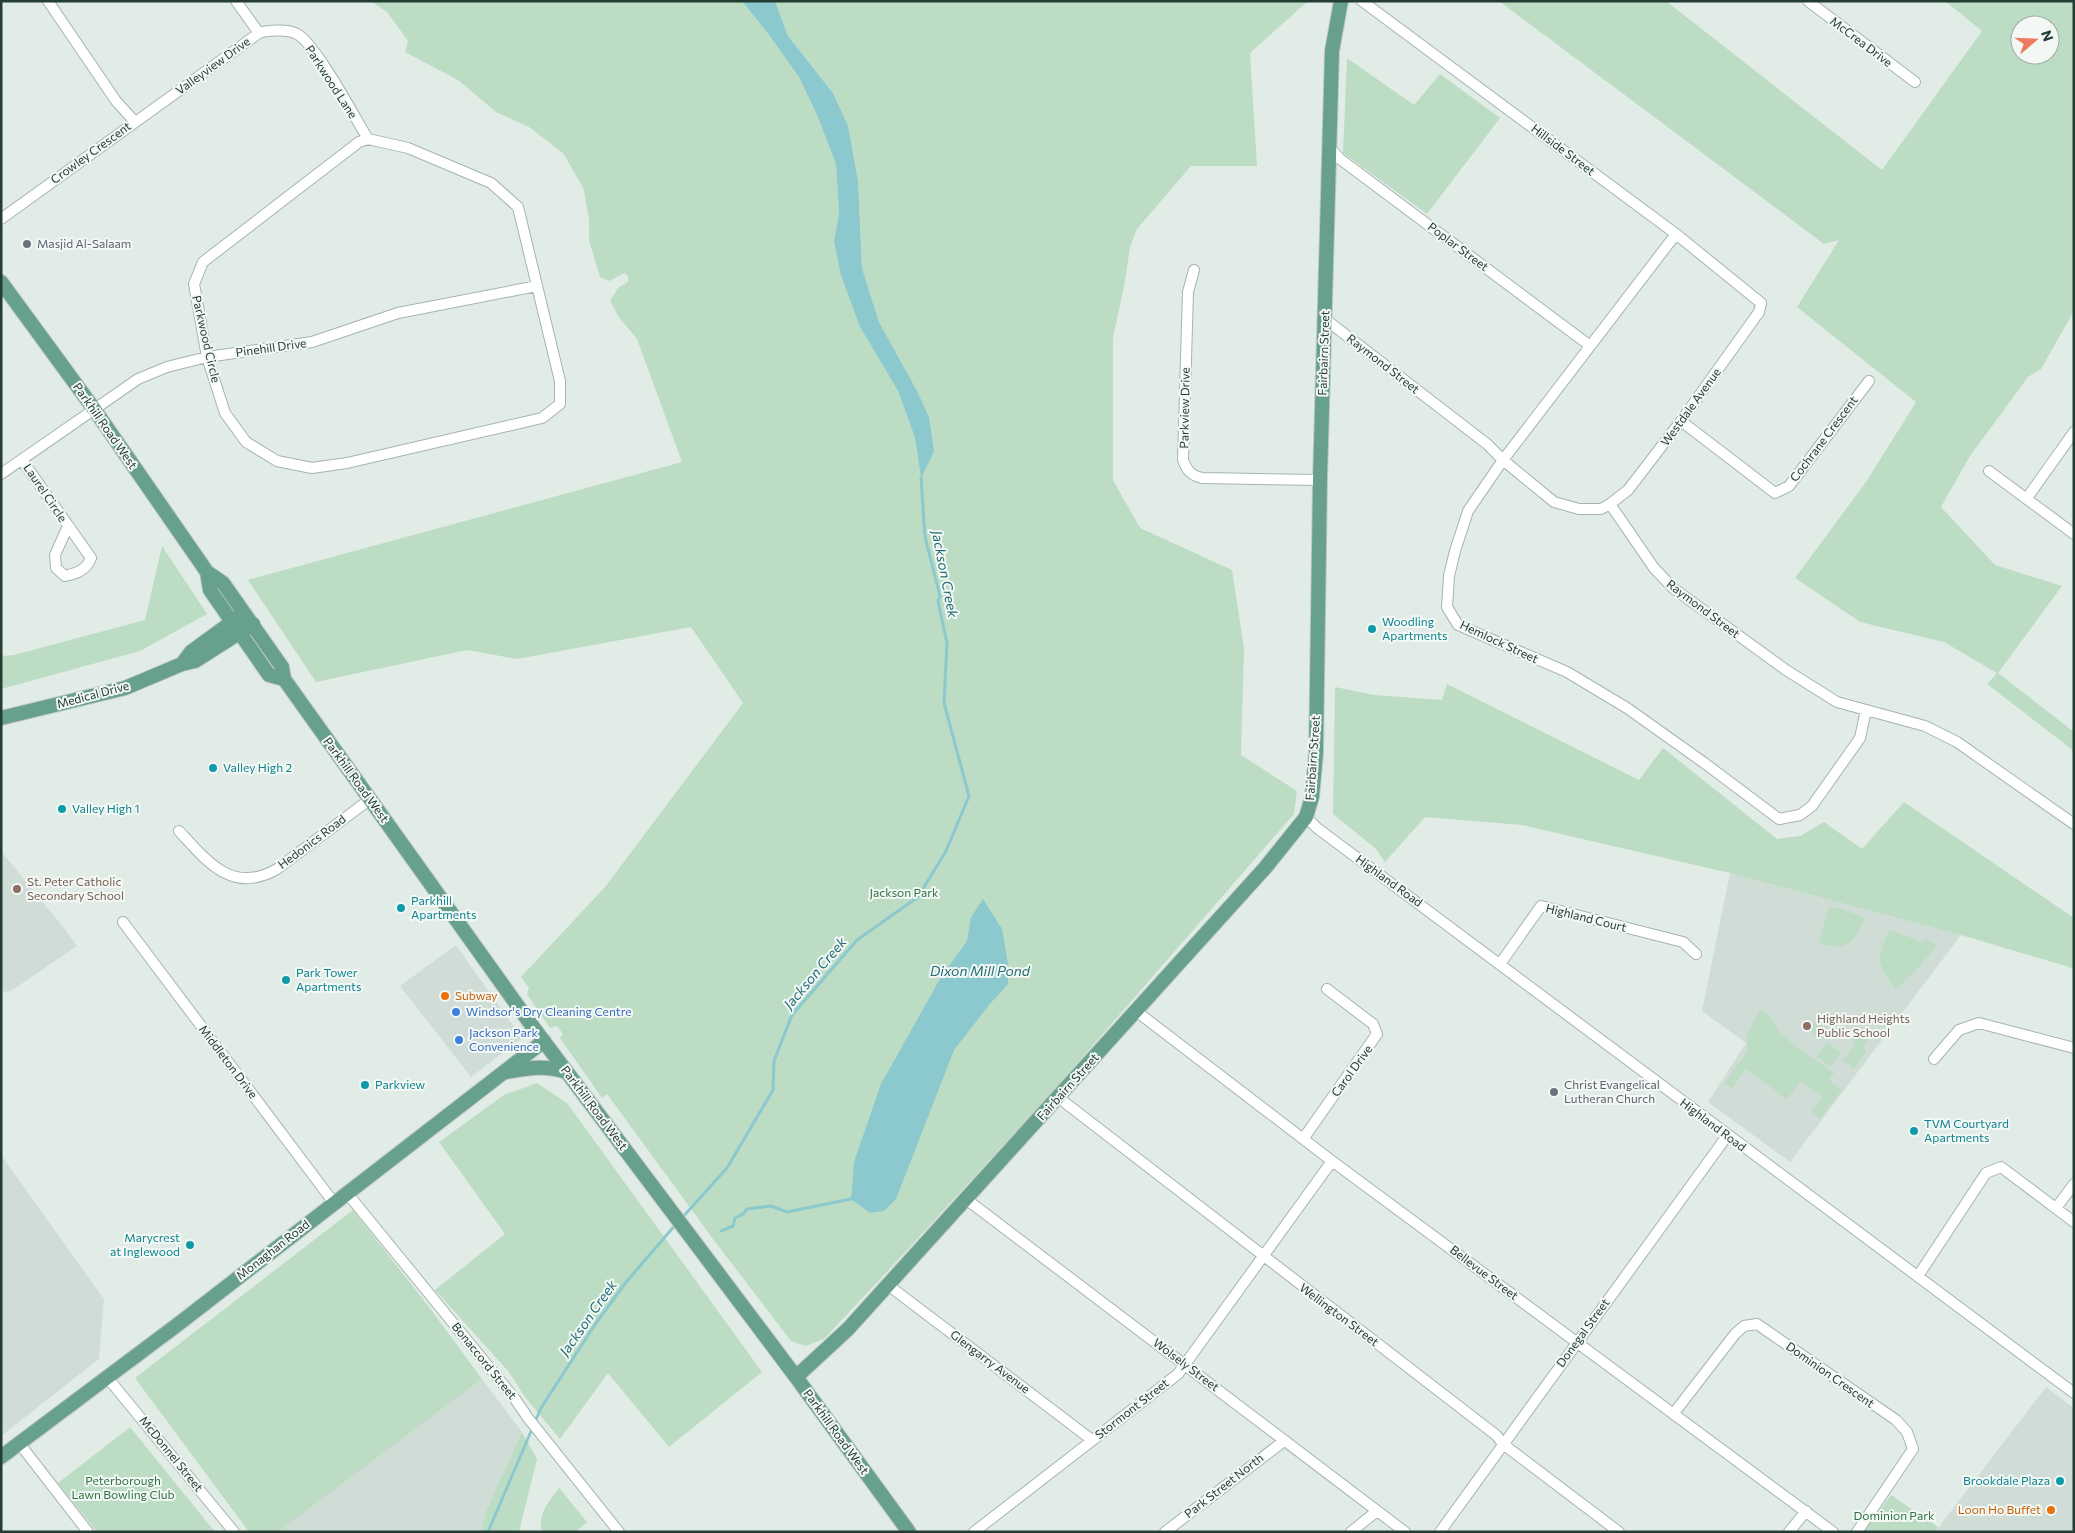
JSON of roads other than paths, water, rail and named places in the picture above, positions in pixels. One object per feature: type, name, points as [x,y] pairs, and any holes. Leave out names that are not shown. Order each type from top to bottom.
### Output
[{"type":"main road","name":"Fairbairn Street","points":[[796,1377],[848,1329],[1059,1098],[1265,868],[1306,817],[1312,797],[1316,753],[1320,480],[1332,51],[1341,1]]},
{"type":"main road","name":"Parkhill Road West","points":[[1,282],[94,409],[207,572],[223,583],[249,618],[282,667],[284,679],[544,1041],[796,1377],[909,1532]]},
{"type":"main road","name":"Parkhill Road West","points":[[207,572],[210,590],[269,675],[284,679]]},
{"type":"main road","name":"Medical Drive","points":[[1,718],[125,688],[182,664],[194,661],[249,618]]},
{"type":"main road","name":"Monaghan Road","points":[[1,1457],[544,1041]]},
{"type":"main road","points":[[502,1073],[540,1066],[567,1072]]},
{"type":"street","name":"Crowley Crescent","points":[[1,219],[135,122],[116,101],[48,1]]},
{"type":"street","name":"Valleyview Drive","points":[[135,122],[259,33],[236,1]]},
{"type":"street","name":"Hillside Street","points":[[1362,1],[1676,234],[1761,303]]},
{"type":"street","name":"McCrea Drive","points":[[1808,1],[1915,82]]},
{"type":"street","name":"Parkwood Lane","points":[[259,33],[269,30],[297,33],[314,50],[368,139]]},
{"type":"street","name":"Parkwood Circle","points":[[368,139],[408,148],[491,183],[518,207],[537,286],[560,381],[560,404],[542,418],[347,463],[312,468],[277,461],[246,442],[225,413],[207,357],[194,284],[203,262],[359,142],[368,139]]},
{"type":"street","name":"Poplar Street","points":[[1329,147],[1340,159],[1589,345]]},
{"type":"street","name":"Hemlock Street","points":[[1676,234],[1589,345],[1503,460],[1468,511],[1449,576],[1447,607],[1458,625],[1566,672],[1635,714],[1779,819],[1800,816],[1812,806],[1860,738],[1866,710]]},
{"type":"street","name":"Parkview Drive","points":[[1194,270],[1188,292],[1183,460],[1187,470],[1193,476],[1202,478],[1320,480]]},
{"type":"street","name":"Pinehill Drive","points":[[1,474],[138,379],[167,367],[207,357],[312,342],[398,313],[537,286]]},
{"type":"street","name":"Westdale Avenue","points":[[1610,504],[1628,490],[1681,421],[1759,312],[1761,303]]},
{"type":"street","name":"Raymond Street","points":[[1325,319],[1487,444],[1503,460],[1554,502],[1579,509],[1601,508],[1610,504],[1654,568],[1673,588],[1786,670],[1837,702],[1926,726],[1957,742],[2074,824]]},
{"type":"street","name":"Cochrane Crescent","points":[[1681,421],[1775,494],[1789,486],[1869,381]]},
{"type":"street","points":[[2027,498],[2074,432]]},
{"type":"street","name":"Laurel Circle","points":[[22,460],[91,558],[87,567],[76,574],[65,576],[56,568],[55,555],[68,526]]},
{"type":"street","points":[[1989,471],[2074,534]]},
{"type":"street","name":"Hedonics Road","points":[[179,831],[220,872],[240,878],[259,876],[276,868],[370,800]]},
{"type":"street","name":"Highland Road","points":[[1306,817],[1317,828],[1726,1136],[2074,1393]]},
{"type":"street","name":"Highland Court","points":[[1500,964],[1541,906],[1683,942],[1696,954]]},
{"type":"street","name":"Middleton Drive","points":[[122,922],[334,1203]]},
{"type":"street","name":"Carol Drive","points":[[1303,1139],[1377,1034],[1373,1024],[1327,990]]},
{"type":"street","name":"Bellevue Street","points":[[1136,1012],[1332,1161],[1833,1532]]},
{"type":"street","points":[[1934,1059],[1959,1030],[1979,1023],[2074,1048]]},
{"type":"street","name":"Wellington Street","points":[[1059,1098],[1496,1435],[1503,1444],[1619,1532]]},
{"type":"street","name":"Donegal Street","points":[[1440,1532],[1726,1136]]},
{"type":"street","name":"Stormont Street","points":[[974,1532],[1178,1374],[1332,1161]]},
{"type":"street","points":[[1918,1276],[1986,1173],[2001,1167],[2074,1222]]},
{"type":"street","points":[[2056,1208],[2074,1184]]},
{"type":"street","name":"Bonaccord Street","points":[[347,1193],[515,1399],[618,1532]]},
{"type":"street","name":"Wolsely Street","points":[[966,1199],[1405,1532]]},
{"type":"street","name":"Glengarry Avenue","points":[[888,1285],[1092,1440]]},
{"type":"street","name":"Dominion Crescent","points":[[1674,1413],[1735,1334],[1744,1326],[1756,1324],[1896,1420],[1907,1432],[1913,1449],[1857,1532]]},
{"type":"street","name":"McDonnel Street","points":[[107,1377],[234,1532]]},
{"type":"street","name":"Park Street North","points":[[1164,1532],[1284,1441]]},
{"type":"street","points":[[19,1443],[88,1532]]},
{"type":"street","points":[[1351,1532],[1377,1511]]},
{"type":"street","points":[[1789,1532],[1806,1511]]},
{"type":"water","points":[[742,1],[775,1],[788,36],[833,93],[848,126],[858,181],[862,268],[879,322],[916,389],[929,417],[934,452],[921,478],[915,438],[898,391],[860,327],[841,275],[834,241],[839,213],[836,164],[817,115],[799,77]]},
{"type":"water","name":"Dixon Mill Pond","points":[[983,899],[1002,929],[1008,964],[1008,984],[954,1050],[896,1199],[884,1211],[870,1213],[851,1199],[854,1162],[881,1084],[941,977],[967,941],[971,917]]},
{"type":"waterway","name":"Jackson Creek","points":[[681,1219],[727,1168],[773,1090],[774,1061],[792,1015],[857,940],[918,897],[946,851],[969,796],[944,703],[947,643],[938,601],[940,596],[925,537],[921,478]]},
{"type":"waterway","points":[[721,1231],[733,1226],[735,1218],[743,1214],[747,1209],[771,1206],[787,1212],[851,1199]]},
{"type":"waterway","name":"Jackson Creek","points":[[488,1532],[541,1408],[596,1323],[627,1281],[677,1223]]},
{"type":"place","name":"Masjid Al-Salaam","points":[[27,244]]},
{"type":"place","name":"Woodling Apartments","points":[[1372,629]]},
{"type":"place","name":"Valley High 2","points":[[213,768]]},
{"type":"place","name":"Valley High 1","points":[[62,809]]},
{"type":"place","name":"St. Peter Catholic Secondary School","points":[[17,889]]},
{"type":"place","name":"Parkhill Apartments","points":[[401,908]]},
{"type":"place","name":"Park Tower Apartments","points":[[286,980]]},
{"type":"place","name":"Subway","points":[[445,996]]},
{"type":"place","name":"Windsor's Dry Cleaning Centre","points":[[456,1012]]},
{"type":"place","name":"Highland Heights Public School","points":[[1807,1026]]},
{"type":"place","name":"Jackson Park Convenience","points":[[459,1040]]},
{"type":"place","name":"Parkview","points":[[365,1085]]},
{"type":"place","name":"Christ Evangelical Lutheran Church","points":[[1554,1092]]},
{"type":"place","name":"TVM Courtyard Apartments","points":[[1914,1131]]},
{"type":"place","name":"Marycrest at Inglewood","points":[[190,1245]]},
{"type":"place","name":"Brookdale Plaza","points":[[2060,1481]]},
{"type":"place","name":"Loon Ho Buffet","points":[[2051,1510]]},
{"type":"park label","name":"Jackson Park","points":[[904,893]]},
{"type":"park label","name":"Peterborough Lawn Bowling Club","points":[[123,1488]]},
{"type":"park label","name":"Dominion Park","points":[[1894,1516]]}]
